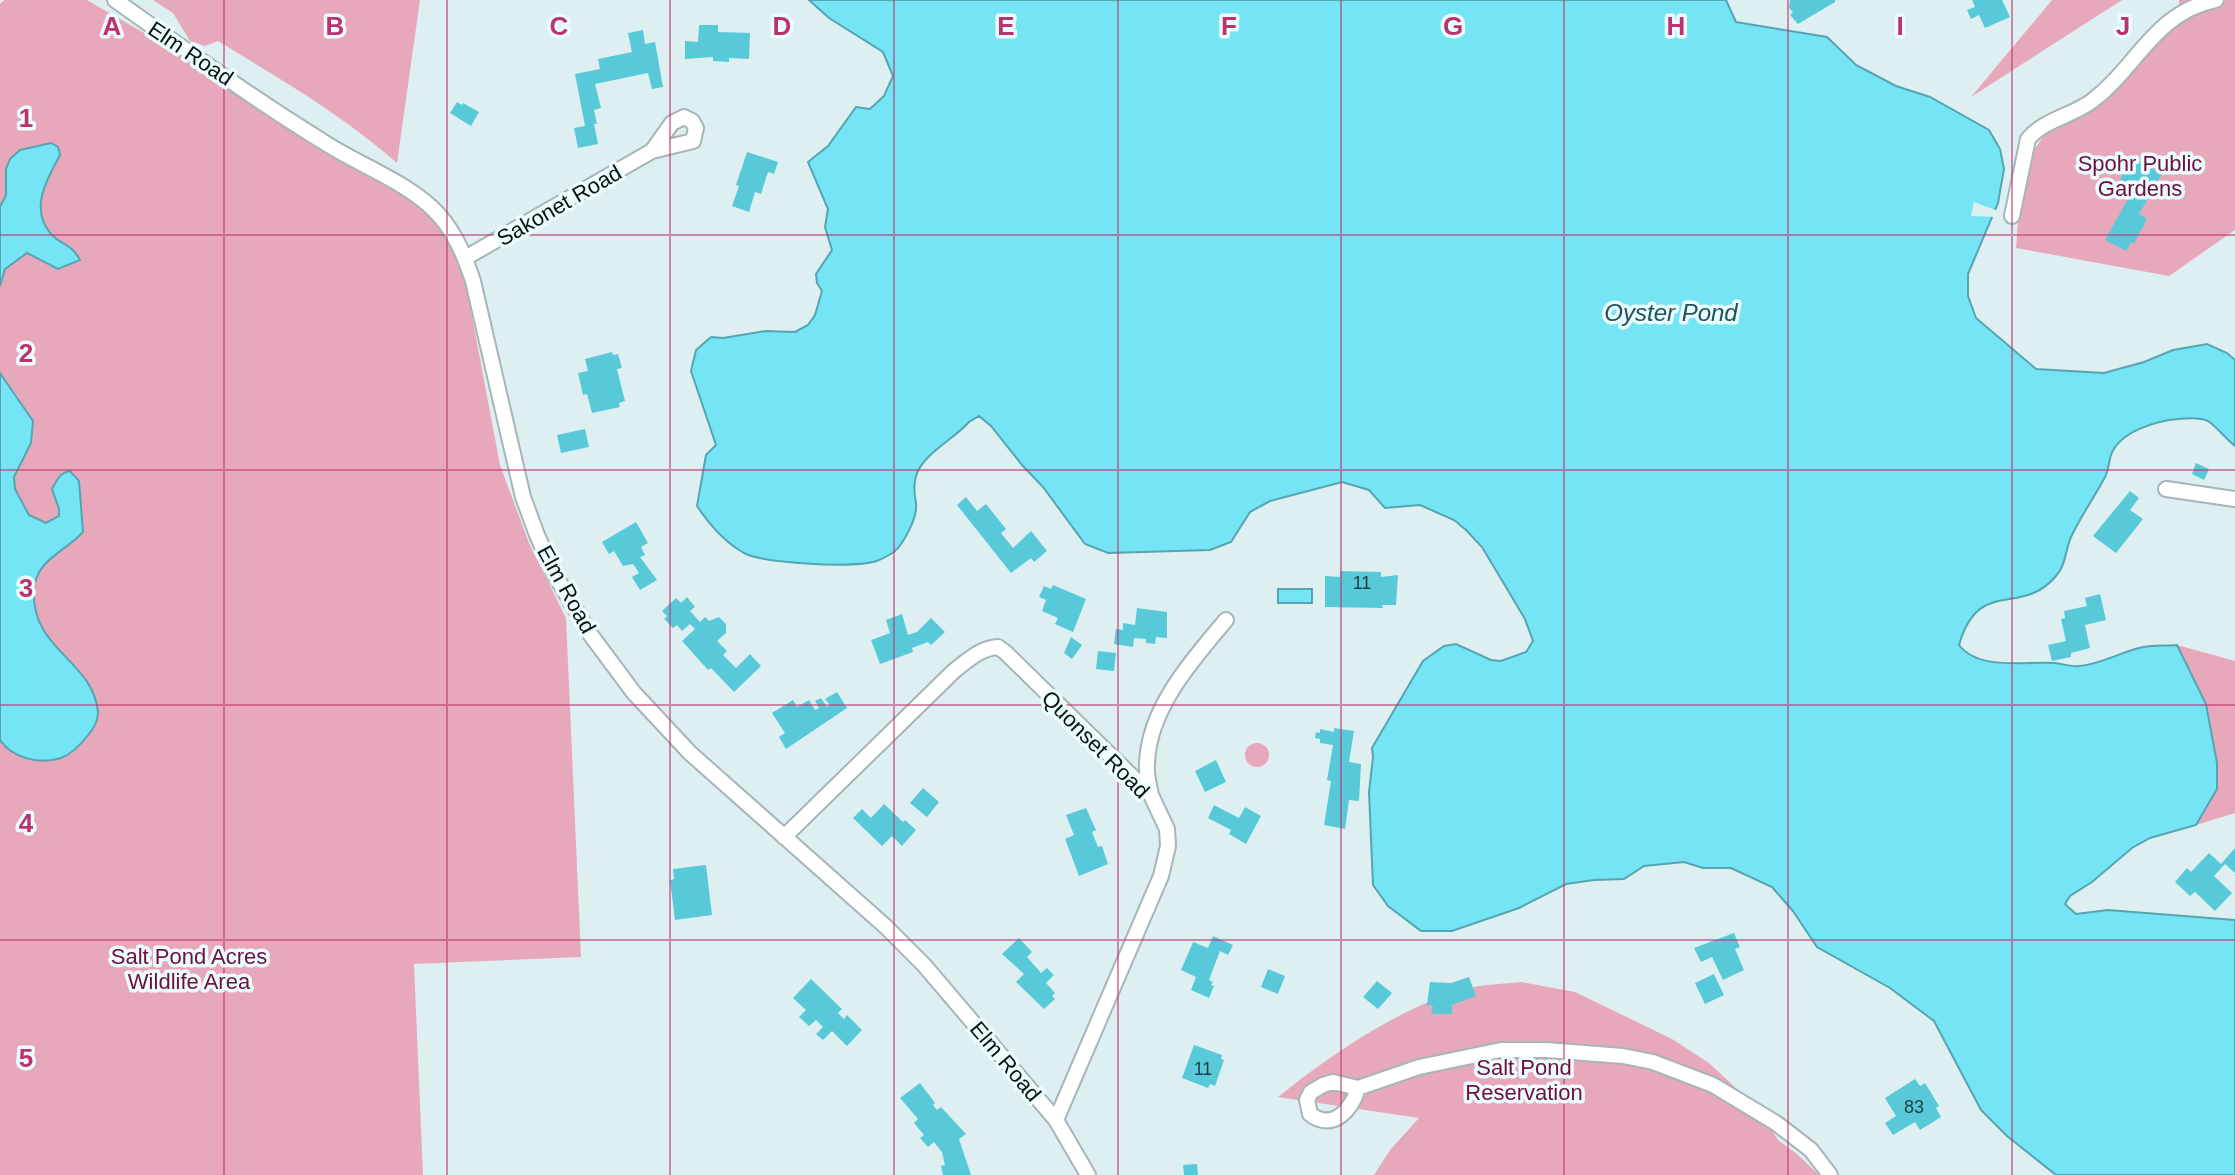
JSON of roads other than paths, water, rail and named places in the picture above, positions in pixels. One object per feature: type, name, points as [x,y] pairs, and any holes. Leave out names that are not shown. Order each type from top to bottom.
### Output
[{"type":"street","name":"Elm Road","points":[[115,0],[323,142],[420,198],[446,223],[465,258],[478,299],[515,471],[537,535],[555,575],[590,634],[634,693],[690,753],[875,917],[924,965],[1056,1120],[1088,1175]]},
{"type":"street","points":[[2012,216],[2028,139],[2036,130],[2089,104],[2112,85],[2171,18],[2201,3],[2216,0]]},
{"type":"street","name":"Sakonet Road","points":[[465,258],[652,151]]},
{"type":"street","points":[[2166,489],[2235,499]]},
{"type":"street","points":[[1151,795],[1146,765],[1150,741],[1159,718],[1178,681],[1226,620]]},
{"type":"street","name":"Quonset Road","points":[[784,837],[954,671],[991,647],[1005,652],[1151,795],[1167,829],[1168,846],[1161,876],[1056,1120]]},
{"type":"street","points":[[1358,1088],[1419,1067],[1501,1050],[1623,1056],[1653,1062],[1713,1085],[1776,1123],[1811,1150],[1830,1175]]},
{"type":"water","name":"Oyster Pond","points":[[809,0],[1726,0],[1736,22],[1827,37],[1856,65],[1896,86],[1930,97],[1989,130],[2000,149],[2004,169],[1998,203],[1968,274],[1968,296],[1976,318],[2036,369],[2104,373],[2173,350],[2207,344],[2235,360],[2235,446],[2208,421],[2197,418],[2159,422],[2130,434],[2115,447],[2106,476],[2071,537],[2064,563],[2056,576],[2029,595],[1989,604],[1978,611],[1967,624],[1959,645],[1968,653],[1991,662],[2077,666],[2139,648],[2177,645],[2206,704],[2217,763],[2217,789],[2196,825],[2150,838],[2132,848],[2070,896],[2065,904],[2076,914],[2108,910],[2235,920],[2235,1175],[2056,1175],[2007,1136],[1981,1110],[1934,1021],[1890,988],[1817,947],[1772,887],[1731,868],[1703,868],[1684,862],[1644,866],[1624,879],[1566,884],[1519,908],[1452,931],[1421,931],[1388,906],[1373,885],[1369,792],[1372,748],[1423,661],[1444,646],[1456,644],[1491,660],[1501,661],[1526,652],[1533,641],[1525,619],[1482,547],[1454,520],[1420,505],[1385,508],[1369,490],[1342,482],[1270,501],[1250,512],[1231,542],[1210,550],[1108,553],[1085,544],[1043,487],[979,416],[921,465],[915,480],[913,520],[898,548],[886,557],[866,563],[810,564],[755,557],[731,544],[697,506],[706,455],[716,445],[691,371],[696,350],[711,337],[766,331],[795,332],[808,325],[815,315],[822,291],[816,274],[832,250],[825,227],[828,209],[808,162],[828,146],[856,107],[870,109],[884,96],[893,76],[883,52],[829,18]]},
{"type":"water","points":[[51,143],[58,147],[60,155],[42,194],[41,214],[51,234],[73,250],[80,260],[58,269],[27,253],[5,269],[0,286],[0,207],[6,195],[6,169],[10,159],[20,150]]},
{"type":"water","points":[[0,373],[33,421],[31,443],[14,477],[15,489],[29,515],[46,523],[59,516],[52,489],[55,483],[61,475],[70,471],[79,481],[83,532],[45,564],[34,591],[42,627],[85,679],[94,694],[98,715],[93,729],[73,751],[53,760],[35,760],[19,755],[0,740]]},
{"type":"water","points":[[1278,589],[1312,589],[1312,603],[1278,603]]},
{"type":"park label","name":"Spohr Public Gardens","points":[[2140,176]]},
{"type":"park label","name":"Salt Pond Acres Wildlife Area","points":[[189,968]]},
{"type":"park label","name":"Salt Pond Reservation","points":[[1524,1080]]}]
